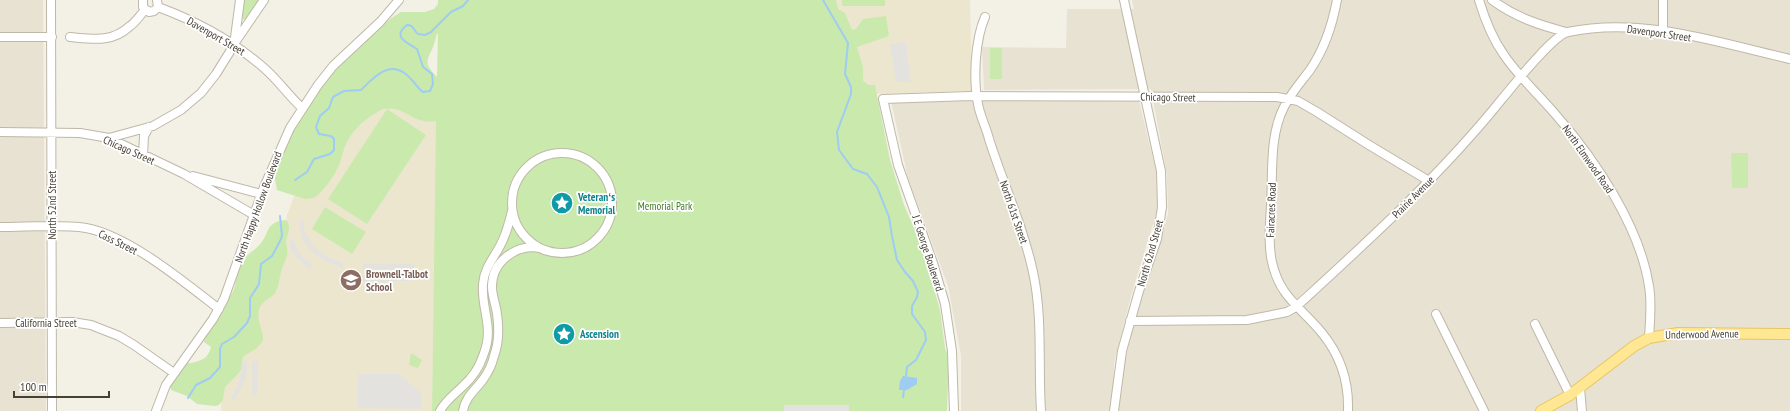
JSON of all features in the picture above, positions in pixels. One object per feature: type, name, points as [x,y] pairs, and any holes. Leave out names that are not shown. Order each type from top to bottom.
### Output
[{"type":"main road","name":"Underwood Avenue","points":[[1541,411],[1570,395],[1634,346],[1649,338],[1678,333],[1790,334]]},
{"type":"street","name":"North 52nd Street","points":[[52,0],[52,411]]},
{"type":"street","points":[[143,0],[142,5],[145,10],[151,12],[157,4]]},
{"type":"street","points":[[234,45],[240,0]]},
{"type":"street","points":[[109,138],[149,127],[169,118],[191,102],[216,74],[264,0]]},
{"type":"street","name":"North Happy Hollow Boulevard","points":[[156,411],[164,390],[174,373],[219,309],[233,276],[261,194],[279,150],[302,108],[333,66],[380,22],[399,0]]},
{"type":"street","name":"North 62nd Street","points":[[1114,411],[1118,374],[1130,321],[1157,239],[1162,207],[1161,171],[1124,0]]},
{"type":"street","name":"Fairacres Road","points":[[1337,0],[1333,22],[1326,42],[1310,71],[1288,99],[1280,116],[1275,135],[1270,248],[1277,279],[1296,308],[1322,333],[1336,353],[1346,381],[1348,411]]},
{"type":"street","name":"North Elmwood Road","points":[[1479,0],[1487,24],[1497,45],[1521,76],[1574,136],[1598,171],[1624,215],[1640,252],[1648,276],[1651,298],[1649,338]]},
{"type":"street","points":[[1492,0],[1511,13],[1530,22],[1566,32]]},
{"type":"street","points":[[1663,0],[1663,31]]},
{"type":"street","name":"Davenport Street","points":[[157,4],[192,21],[234,45],[265,68],[291,98],[302,108]]},
{"type":"street","points":[[70,37],[97,40],[112,37],[130,27],[145,10]]},
{"type":"street","name":"North 61st Street","points":[[985,17],[978,41],[978,104],[996,161],[1021,229],[1033,273],[1040,325],[1041,411]]},
{"type":"street","name":"Davenport Street","points":[[1566,32],[1618,28],[1663,31],[1790,59]]},
{"type":"street","points":[[1521,76],[1548,46],[1566,32]]},
{"type":"street","points":[[0,37],[52,37]]},
{"type":"street","name":"Prairie Avenue","points":[[1296,308],[1430,181],[1458,151],[1521,76]]},
{"type":"street","name":"Chicago Street","points":[[883,99],[977,96],[1277,97],[1298,101],[1369,146],[1430,181]]},
{"type":"street","name":"J E George Boulevard","points":[[883,99],[898,164],[933,263],[944,304],[952,351],[954,411]]},
{"type":"street","points":[[143,156],[144,136],[149,127]]},
{"type":"street","name":"Chicago Street","points":[[0,132],[80,133],[109,138],[143,156],[184,174],[254,215]]},
{"type":"street","points":[[440,411],[470,378],[483,357],[488,342],[489,329],[483,292],[484,278],[488,265],[505,236],[512,209],[513,195],[518,179],[528,166],[542,157],[558,153],[575,155],[586,159],[601,172],[609,187],[612,203],[610,216],[601,234],[588,245],[573,251],[557,252],[542,248],[528,247],[514,251],[503,260],[495,271],[492,287],[498,328],[495,355],[486,375],[465,402],[463,411]]},
{"type":"street","name":"Chicago Street","points":[[184,174],[261,194]]},
{"type":"street","points":[[512,209],[515,219],[523,234],[531,242],[542,248]]},
{"type":"street","name":"Cass Street","points":[[0,227],[84,228],[114,237],[170,272],[219,309]]},
{"type":"street","points":[[1130,321],[1247,320],[1296,308]]},
{"type":"street","points":[[1436,314],[1484,411]]},
{"type":"street","name":"California Street","points":[[0,323],[80,322],[104,330],[134,345],[174,373]]},
{"type":"street","points":[[1535,324],[1570,395]]},
{"type":"street","points":[[1580,388],[1582,411]]},
{"type":"shaded area","points":[[0,0],[43,0],[46,411],[0,411]]},
{"type":"shaded area","points":[[835,0],[970,0],[972,91],[876,94],[874,86],[866,86],[863,83],[837,10]]},
{"type":"shaded area","points":[[1132,0],[1475,0],[1475,5],[1484,8],[1483,0],[1790,0],[1790,411],[1114,411],[1137,308],[1158,251],[1168,214],[1167,175],[1151,89],[984,90],[982,47],[1066,48],[1067,9],[1134,9]]},
{"type":"shaded area","points":[[906,42],[911,82],[896,82],[890,44]]},
{"type":"shaded area","points":[[891,101],[1139,101],[1158,179],[1157,211],[1131,296],[1114,363],[1113,411],[961,411],[961,355],[948,286],[908,178]]},
{"type":"shaded area","name":"Brownell-Talbot School","points":[[385,106],[437,108],[432,411],[221,411],[222,384],[281,252],[287,215],[296,191],[358,118]]},
{"type":"shaded area","points":[[304,219],[304,230],[313,246],[327,257],[343,263],[344,269],[323,260],[310,250],[303,240],[300,229],[299,222]]},
{"type":"shaded area","points":[[293,237],[295,245],[301,255],[312,265],[310,270],[297,258],[290,248],[289,244]]},
{"type":"shaded area","points":[[363,264],[414,264],[414,269],[363,269]]},
{"type":"shaded area","points":[[362,275],[411,275],[411,281],[362,281]]},
{"type":"shaded area","points":[[242,361],[248,361],[246,378],[235,400],[231,399],[240,379]]},
{"type":"shaded area","points":[[252,361],[258,361],[257,395],[252,395]]},
{"type":"shaded area","points":[[358,374],[399,374],[421,393],[421,409],[358,408]]},
{"type":"shaded area","points":[[784,405],[849,405],[849,411],[784,411]]},
{"type":"green space","points":[[244,0],[260,0],[246,20],[242,19]]},
{"type":"green space","name":"Memorial Park","points":[[438,0],[836,0],[838,9],[845,13],[852,30],[856,29],[863,19],[886,16],[889,36],[857,47],[863,67],[863,81],[869,85],[875,85],[890,160],[904,205],[921,244],[940,310],[945,348],[948,356],[951,376],[948,382],[947,411],[432,411],[436,121],[421,120],[398,110],[380,110],[355,130],[346,144],[334,176],[325,188],[314,198],[305,199],[277,190],[274,174],[295,127],[329,75],[390,19],[401,12],[425,12],[434,9],[438,4]],"holes":[[[438,34],[437,77],[428,66],[428,60]]]},
{"type":"green space","points":[[842,0],[885,0],[885,6],[842,6]]},
{"type":"green space","points":[[990,48],[1002,48],[1002,79],[990,79]]},
{"type":"green space","points":[[387,109],[426,135],[367,224],[328,199]]},
{"type":"green space","points":[[1731,153],[1748,153],[1748,188],[1732,188]]},
{"type":"green space","points":[[325,207],[366,232],[352,254],[312,229]]},
{"type":"green space","points":[[286,220],[289,228],[286,240],[286,259],[276,291],[261,305],[258,317],[263,336],[262,342],[257,348],[243,357],[242,368],[225,387],[223,400],[219,405],[215,406],[197,404],[187,396],[171,390],[170,385],[184,364],[201,360],[210,352],[211,347],[204,342],[205,336],[210,332],[227,299],[232,293],[240,265],[244,259],[261,243],[271,225],[279,221]]},
{"type":"green space","points":[[411,353],[422,360],[418,368],[409,365]]},
{"type":"water","points":[[903,376],[917,378],[917,384],[907,390],[899,390],[900,381]]},
{"type":"waterway","points":[[295,180],[307,172],[314,159],[330,154],[334,150],[334,139],[331,136],[319,134],[316,127],[320,116],[329,108],[333,97],[344,91],[361,90],[377,75],[395,69],[401,71],[410,78],[423,92],[430,91],[433,84],[432,74],[423,67],[417,49],[403,39],[401,36],[402,29],[409,25],[418,34],[425,35],[431,32],[451,12],[463,6],[468,0]]},
{"type":"waterway","points":[[823,0],[848,43],[845,74],[851,87],[851,94],[837,132],[839,150],[853,169],[867,174],[877,187],[889,217],[897,260],[913,281],[918,292],[912,306],[912,314],[925,332],[926,340],[916,360],[907,367],[906,376]]},
{"type":"waterway","points":[[188,398],[196,385],[210,378],[220,367],[220,349],[222,344],[234,337],[247,323],[250,316],[250,298],[259,284],[261,264],[272,256],[282,236],[280,216]]},
{"type":"waterway","points":[[903,397],[904,390]]},
{"type":"place","name":"Veteranʻs Memorial","points":[[562,203]]},
{"type":"place","name":"Brownell-Talbot School","points":[[351,280]]},
{"type":"place","name":"Ascension","points":[[564,334]]}]
